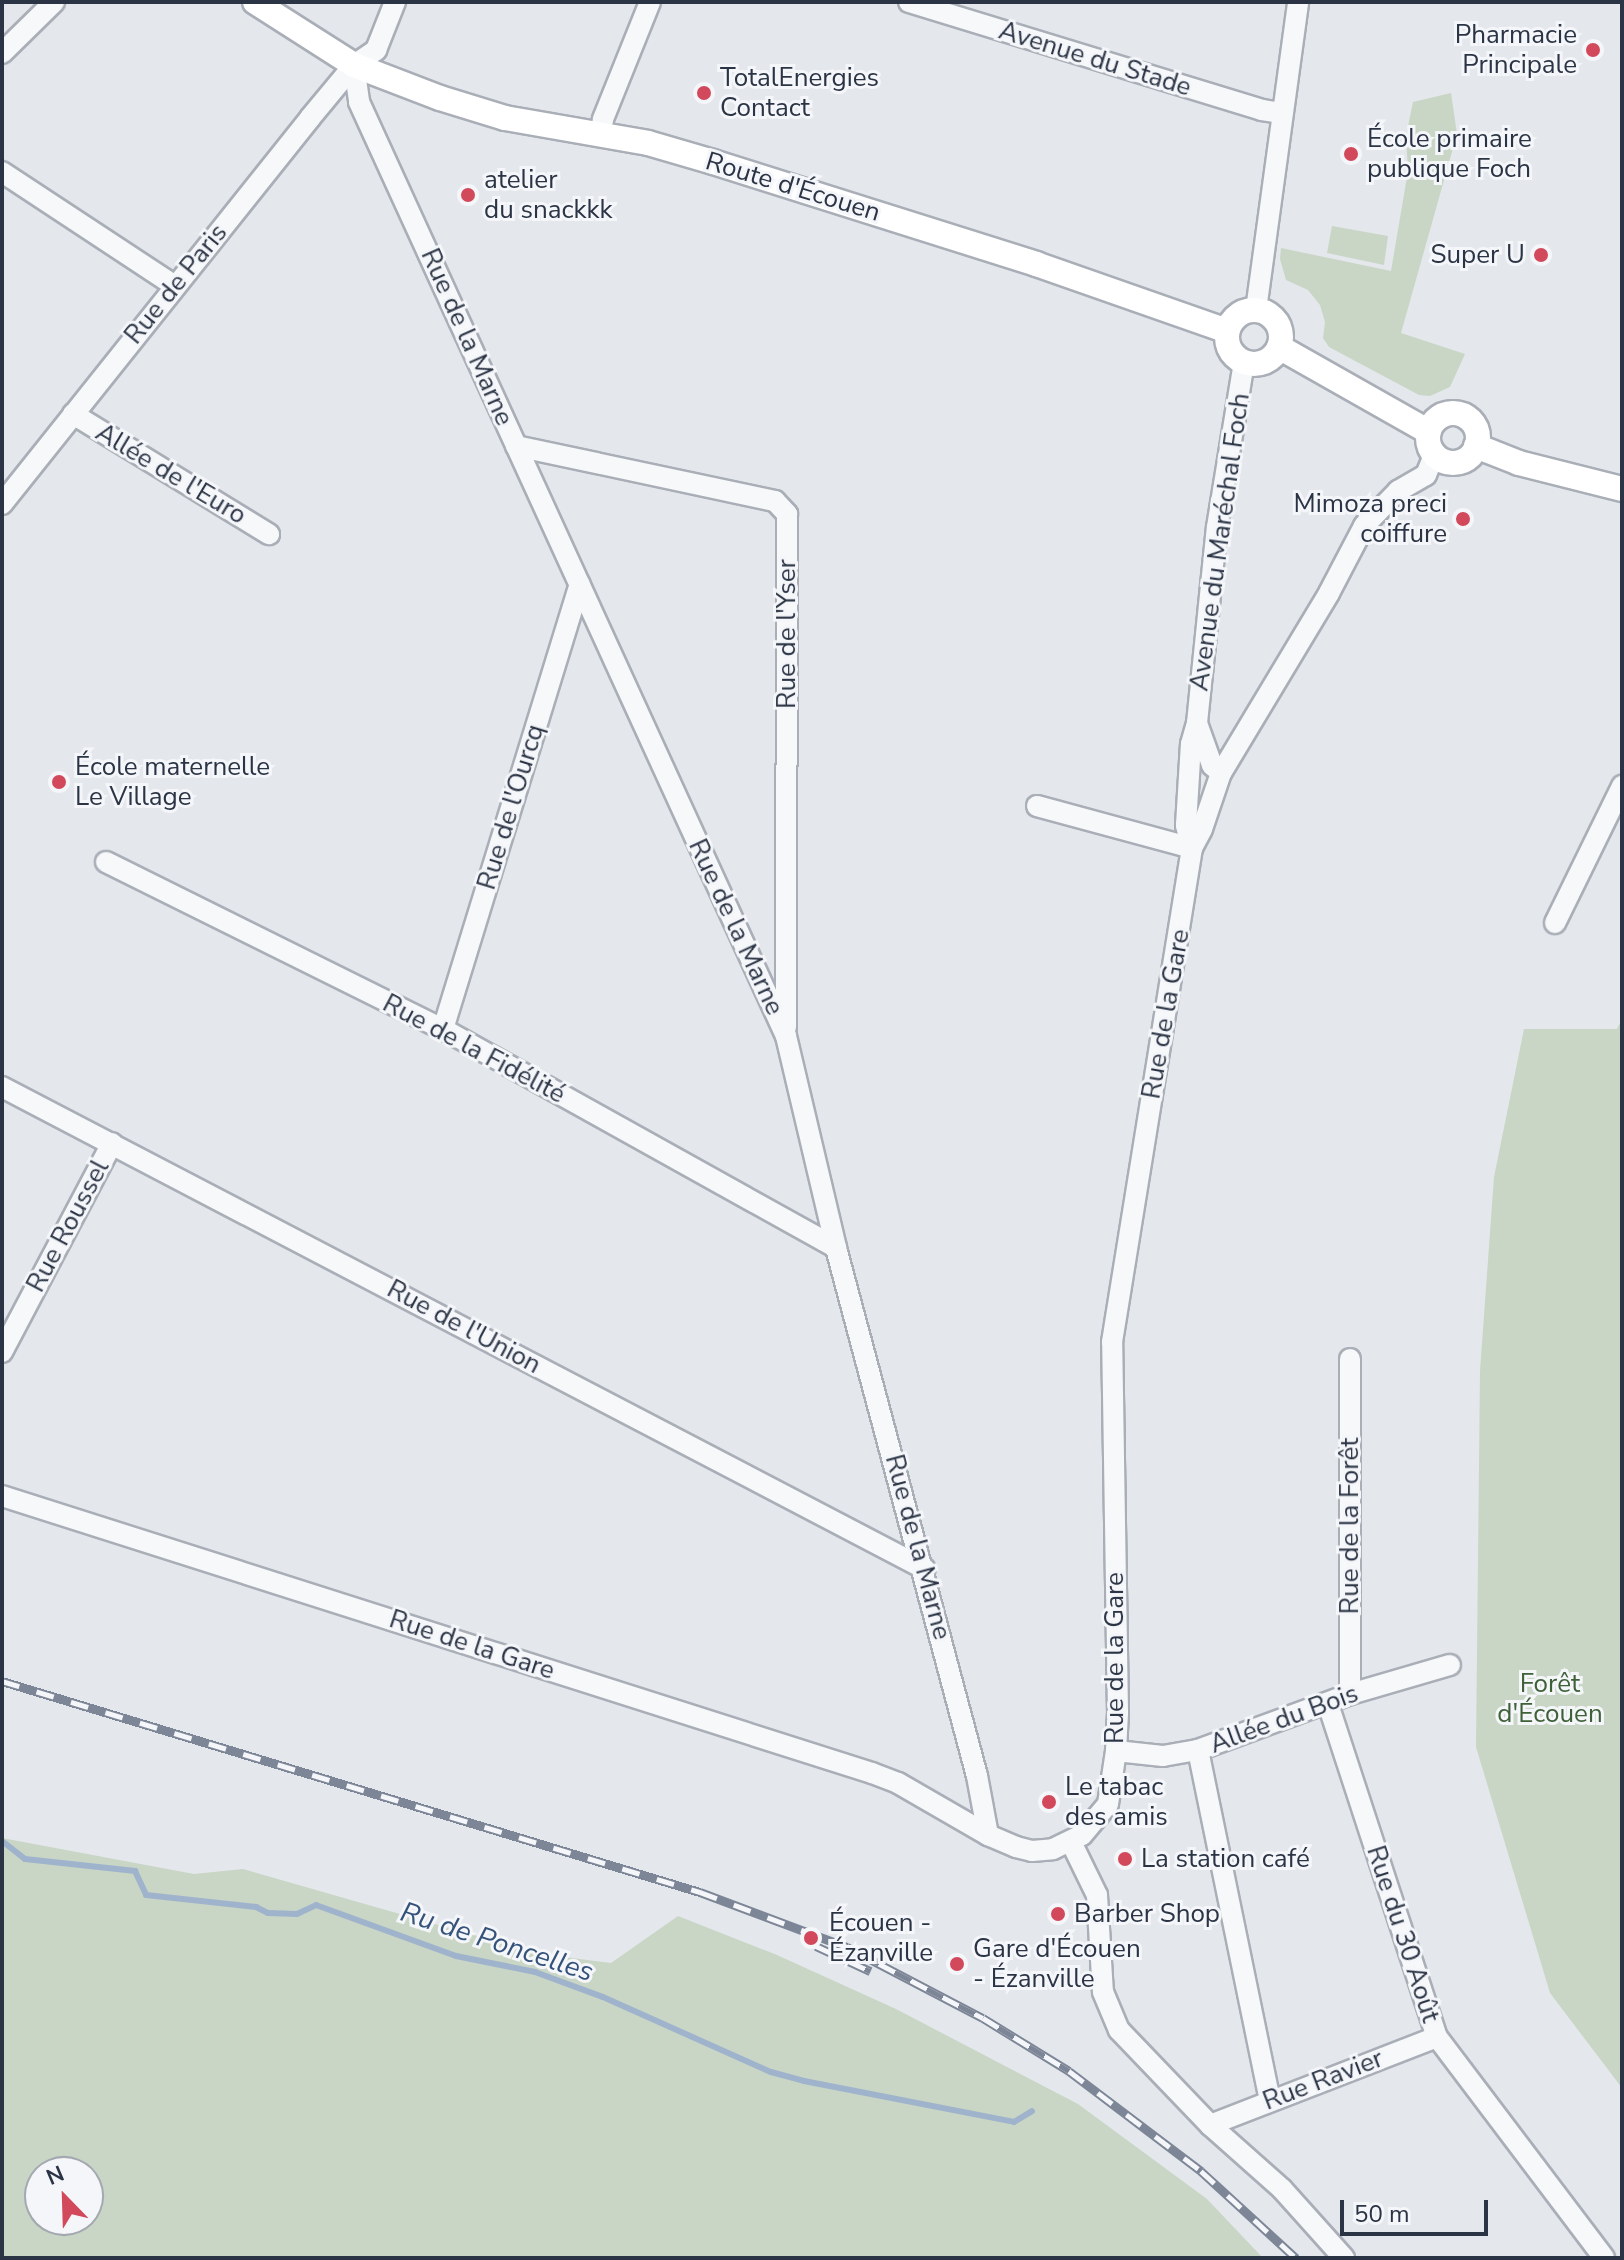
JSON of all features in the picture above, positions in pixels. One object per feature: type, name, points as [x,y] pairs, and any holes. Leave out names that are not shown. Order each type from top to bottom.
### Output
[{"type":"main road","name":"Route d'Écouen","points":[[256,2],[354,65],[440,98],[505,118],[648,143],[734,168],[1036,264],[1227,331]]},
{"type":"main road","points":[[1256,310],[1277,322],[1279,347],[1264,362],[1244,362],[1232,353],[1227,331],[1241,313],[1256,310]]},
{"type":"main road","points":[[1279,347],[1432,444],[1455,463],[1465,460],[1476,446],[1475,426],[1462,415],[1442,416],[1432,444]]},
{"type":"main road","points":[[1476,446],[1519,463],[1622,489]]},
{"type":"street","points":[[2,53],[54,2]]},
{"type":"street","name":"Rue de Paris","points":[[6,492],[73,414],[354,65],[376,50],[395,2]]},
{"type":"street","points":[[600,135],[603,119],[650,2]]},
{"type":"street","name":"Avenue du Stade","points":[[909,2],[1262,110],[1282,113]]},
{"type":"street","points":[[1256,310],[1298,2]]},
{"type":"street","name":"Rue de la Marne","points":[[354,65],[359,102],[786,1036],[836,1248],[925,1569],[977,1776],[988,1835]]},
{"type":"street","points":[[2,172],[175,286]]},
{"type":"street","name":"Avenue du Maréchal Foch","points":[[1192,848],[1186,825],[1191,744],[1197,723],[1217,527],[1244,362]]},
{"type":"street","name":"Allée de l'Euro","points":[[73,414],[269,534]]},
{"type":"street","name":"Rue de la Gare","points":[[2,1496],[872,1773],[898,1783],[988,1835],[1032,1851],[1053,1849],[1071,1842],[1093,1825],[1108,1804],[1116,1751],[1112,1342],[1192,848],[1202,829],[1221,773],[1329,593],[1364,526],[1398,491],[1426,475],[1432,444]]},
{"type":"street","name":"Rue de l'Yser","points":[[516,446],[775,501],[787,514],[786,1036]]},
{"type":"street","name":"Rue de l'Ourcq","points":[[443,1029],[580,585]]},
{"type":"street","points":[[1197,723],[1212,765],[1221,773]]},
{"type":"street","points":[[1555,923],[1622,786]]},
{"type":"street","points":[[1037,806],[1192,848]]},
{"type":"street","name":"Rue de la Fidélité","points":[[106,862],[443,1029],[836,1248]]},
{"type":"street","name":"Rue de l'Union","points":[[2,1087],[925,1569]]},
{"type":"street","name":"Rue Roussel","points":[[2,1352],[112,1143]]},
{"type":"street","name":"Rue de la Forêt","points":[[1350,1359],[1350,1694]]},
{"type":"street","name":"Allée du Bois","points":[[1116,1751],[1163,1756],[1198,1750],[1350,1694],[1450,1665]]},
{"type":"street","name":"Rue du 30 Août","points":[[1328,1704],[1437,2037],[1604,2258]]},
{"type":"street","points":[[1198,1750],[1270,2101]]},
{"type":"street","points":[[1071,1842],[1097,1895],[1103,1992],[1119,2030],[1210,2125],[1282,2189],[1344,2258]]},
{"type":"street","name":"Rue Ravier","points":[[1210,2125],[1437,2037]]},
{"type":"green space","points":[[1451,93],[1457,134],[1401,333],[1465,354],[1450,387],[1430,396],[1419,395],[1329,347],[1323,338],[1325,322],[1320,305],[1308,290],[1286,280],[1280,259],[1281,248],[1391,271],[1408,171],[1406,136],[1413,102]]},
{"type":"green space","points":[[1332,226],[1388,236],[1384,265],[1327,253]]},
{"type":"green space","name":"Forêt d'Écouen","points":[[1622,1019],[1622,2088],[1550,1993],[1476,1747],[1480,1371],[1494,1177],[1524,1029],[1617,1029]]},
{"type":"green space","points":[[2,1838],[194,1874],[243,1869],[540,1954],[611,1963],[678,1916],[777,1955],[896,2009],[1078,2104],[1207,2199],[1263,2258],[2,2258]]},
{"type":"waterway","name":"Ru de Poncelles","points":[[2,1841],[25,1859],[135,1871],[146,1895],[256,1907],[268,1913],[297,1914],[316,1905],[456,1956],[535,1972],[603,1997],[771,2072],[804,2081],[1014,2122],[1032,2111]]},
{"type":"railway","points":[[2,1681],[700,1892],[847,1947],[983,2018],[1069,2071],[1201,2171],[1296,2258]]},
{"type":"railway","points":[[816,1946],[870,1971]]},
{"type":"place","name":"Pharmacie Principale","points":[[1593,50]]},
{"type":"place","name":"TotalEnergies Contact","points":[[704,93]]},
{"type":"place","name":"École primaire publique Foch","points":[[1351,154]]},
{"type":"place","name":"atelier du snackkk","points":[[468,195]]},
{"type":"place","name":"Super U","points":[[1541,255]]},
{"type":"place","name":"Mimoza preci coiffure","points":[[1463,519]]},
{"type":"place","name":"École maternelle Le Village","points":[[59,782]]},
{"type":"place","name":"Le tabac des amis","points":[[1049,1802]]},
{"type":"place","name":"La station café","points":[[1125,1859]]},
{"type":"place","name":"Barber Shop","points":[[1058,1914]]},
{"type":"place","name":"Écouen - Ézanville","points":[[811,1938]]},
{"type":"place","name":"Gare d'Écouen - Ézanville","points":[[957,1964]]}]
